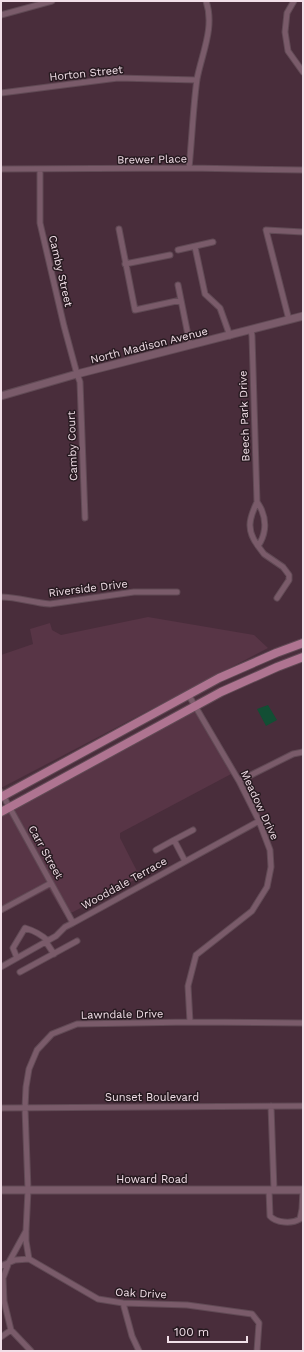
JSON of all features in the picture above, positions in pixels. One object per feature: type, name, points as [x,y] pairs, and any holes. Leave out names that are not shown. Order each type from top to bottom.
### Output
[{"type":"main road","name":"North Madison Avenue","points":[[1,396],[77,374],[230,336],[303,316]]},
{"type":"main road","points":[[2,795],[219,678],[303,643]]},
{"type":"main road","points":[[1,812],[221,692],[303,657]]},
{"type":"main road","name":"Howard Road","points":[[1,1190],[303,1190]]},
{"type":"street","points":[[1,15],[52,1]]},
{"type":"street","points":[[189,168],[197,80],[210,24],[209,11],[206,1]]},
{"type":"street","points":[[294,1],[287,13],[285,32],[288,51],[303,72]]},
{"type":"street","name":"Horton Street","points":[[1,93],[118,78],[197,80]]},
{"type":"street","name":"Brewer Place","points":[[1,169],[40,170],[189,168],[303,170]]},
{"type":"street","name":"Camby Street","points":[[40,170],[40,223],[64,326],[77,374]]},
{"type":"street","points":[[119,229],[135,310],[181,300]]},
{"type":"street","points":[[289,320],[266,230],[303,232]]},
{"type":"street","points":[[178,250],[213,242]]},
{"type":"street","points":[[195,247],[205,294],[220,308],[230,336]]},
{"type":"street","points":[[125,264],[170,255]]},
{"type":"street","points":[[178,285],[190,345]]},
{"type":"street","name":"Beech Park Drive","points":[[251,330],[257,502],[251,515],[249,528],[264,554],[283,567],[289,575],[289,580],[277,598]]},
{"type":"street","name":"Camby Court","points":[[77,374],[80,382],[82,411],[85,518]]},
{"type":"street","name":"Beech Park Drive","points":[[257,502],[265,521],[264,532],[258,546]]},
{"type":"street","name":"Riverside Drive","points":[[1,597],[50,604],[134,592],[177,592]]},
{"type":"street","name":"Meadow Drive","points":[[188,694],[239,781],[259,821],[270,850],[270,866],[267,886],[252,911],[196,955],[188,986],[190,1022]]},
{"type":"street","points":[[239,781],[293,754],[303,752]]},
{"type":"street","name":"Carr Street","points":[[2,795],[73,923]]},
{"type":"street","name":"Wooddale Terrace","points":[[1,967],[47,941],[73,923],[259,821]]},
{"type":"street","points":[[156,850],[193,830]]},
{"type":"street","points":[[174,840],[185,861]]},
{"type":"street","points":[[1,910],[51,883]]},
{"type":"street","points":[[17,958],[13,948],[25,928],[42,934],[54,954]]},
{"type":"street","points":[[20,972],[77,941]]},
{"type":"street","name":"Lawndale Drive","points":[[29,1259],[26,1241],[28,1190],[25,1108],[26,1087],[29,1069],[37,1050],[52,1034],[77,1024],[190,1022],[303,1023]]},
{"type":"street","points":[[271,1106],[270,1216],[275,1221],[292,1222],[300,1219],[303,1190]]},
{"type":"street","name":"Sunset Boulevard","points":[[1,1108],[303,1106]]},
{"type":"street","name":"Lawndale Drive","points":[[11,1330],[4,1301],[3,1278],[9,1262],[26,1231]]},
{"type":"street","points":[[1,1266],[15,1260],[29,1259]]},
{"type":"street","name":"Oak Drive","points":[[29,1259],[98,1299],[123,1303],[187,1305],[252,1314],[259,1323],[257,1351]]},
{"type":"street","points":[[123,1303],[132,1336],[139,1351]]},
{"type":"street","points":[[1,1337],[11,1330],[31,1351]]},
{"type":"shaded area","points":[[148,617],[254,635],[268,648],[1,788],[1,655],[33,644],[30,629],[50,623],[52,630],[61,635]]},
{"type":"shaded area","points":[[195,711],[233,773],[120,833],[120,838],[140,877],[73,912],[64,914],[49,889],[1,914],[1,817]]},
{"type":"green space","points":[[268,705],[277,720],[266,726],[257,709]]}]
